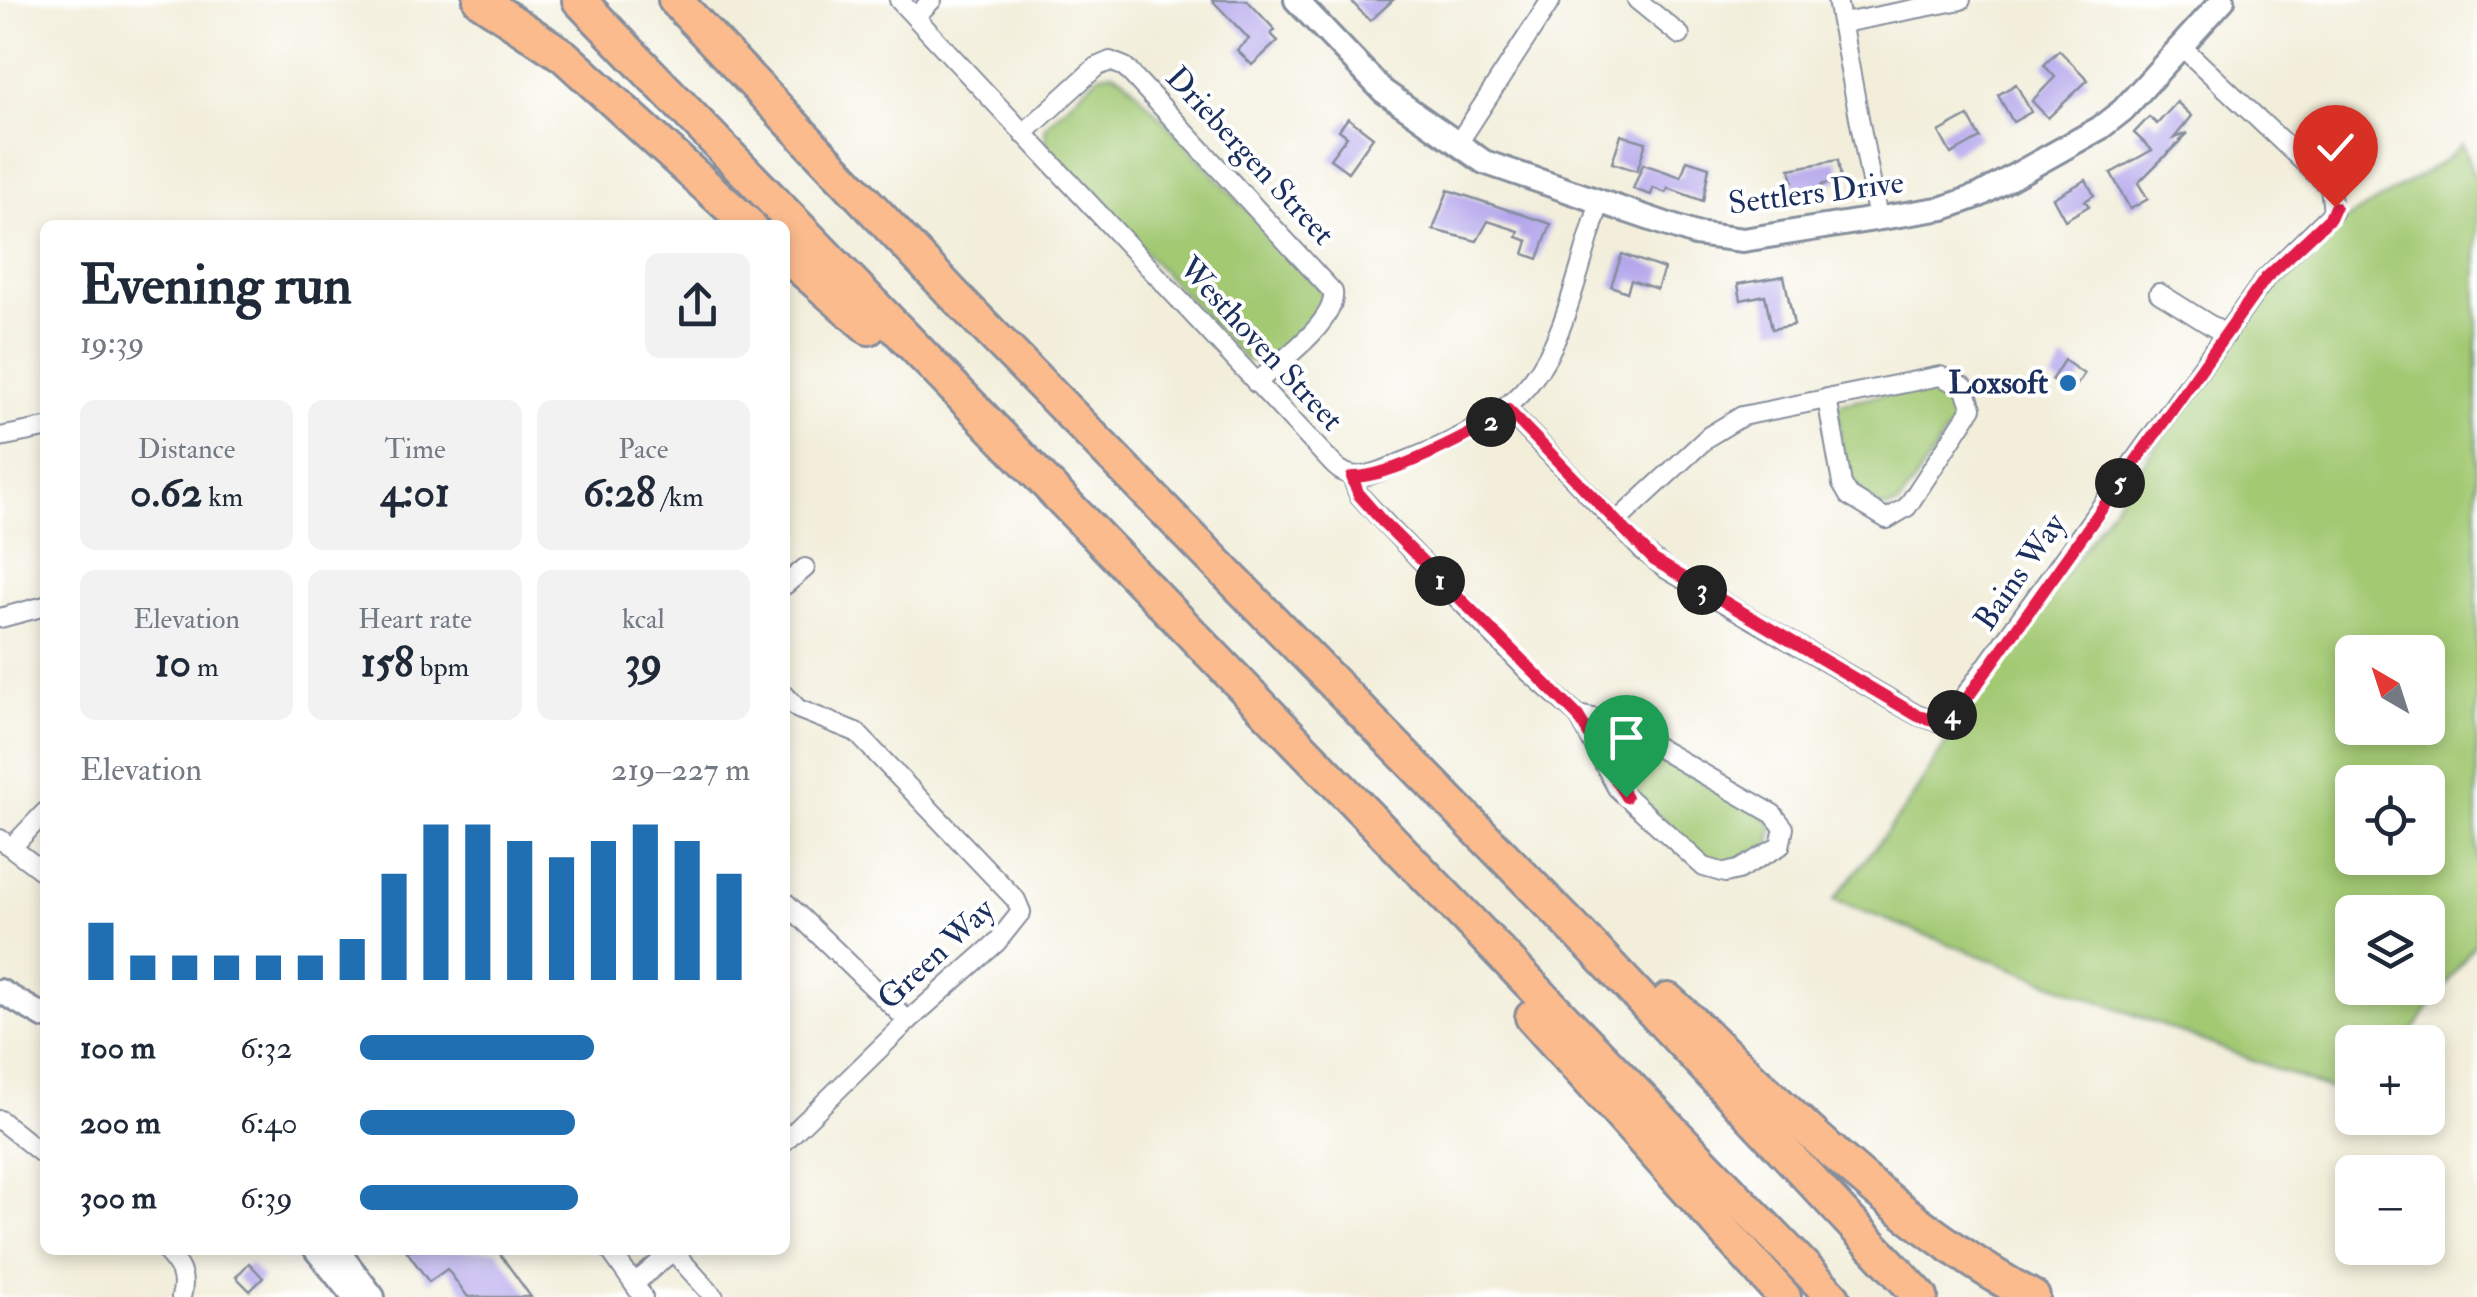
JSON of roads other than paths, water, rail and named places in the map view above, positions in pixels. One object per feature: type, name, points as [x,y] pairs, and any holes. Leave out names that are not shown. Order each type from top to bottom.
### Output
[{"type":"highway","points":[[480,0],[564,56],[744,220]]},
{"type":"highway","points":[[579,0],[1833,1297]]},
{"type":"highway","points":[[676,0],[956,297],[1596,951],[1921,1297]]},
{"type":"highway","points":[[689,0],[714,36]]},
{"type":"highway","points":[[790,260],[1021,458]]},
{"type":"highway","points":[[1422,874],[1423,892],[1430,908],[1784,1297]]},
{"type":"highway","points":[[1596,951],[1614,954],[1631,966],[1901,1211],[1961,1254],[2033,1297]]},
{"type":"street","name":"Westhoven Street","points":[[899,0],[1338,470],[1352,477],[1369,476],[1448,444],[1508,410],[1536,378],[1554,348],[1599,205]]},
{"type":"street","points":[[915,17],[932,0]]},
{"type":"street","name":"Settlers Drive","points":[[1296,0],[1372,81],[1457,144],[1503,171],[1599,205],[1695,234],[1730,240],[1878,219],[1970,199],[2100,128],[2123,110],[2223,0]]},
{"type":"street","points":[[1457,144],[1551,0]]},
{"type":"street","points":[[1637,0],[1680,34]]},
{"type":"street","points":[[1838,0],[1878,219]]},
{"type":"street","points":[[1843,23],[1961,0]]},
{"type":"street","name":"Bains Way","points":[[1508,410],[1666,569],[1918,716],[1940,722],[1968,697],[2265,279],[2330,218],[2336,200],[2318,175],[2181,46]]},
{"type":"street","name":"Driebergen Street","points":[[1024,134],[1102,64],[1118,62],[1139,81],[1333,292],[1333,308],[1322,323],[1256,383]]},
{"type":"street","points":[[2159,293],[2226,335]]},
{"type":"street","points":[[1616,522],[1725,424],[1760,409],[1940,376],[1964,387],[1972,408],[1907,507],[1887,519],[1849,496],[1842,484],[1827,398]]},
{"type":"street","points":[[0,438],[40,429]]},
{"type":"street","points":[[1352,477],[1359,495],[1382,521],[1578,716],[1618,788],[1704,867],[1726,874],[1780,846],[1784,828],[1773,814],[1613,722],[1578,716]]},
{"type":"street","points":[[790,581],[805,568]]},
{"type":"street","points":[[0,618],[40,607]]},
{"type":"street","name":"Green Way","points":[[790,700],[798,709],[856,732],[1020,907],[1017,923],[908,1021],[790,1136]]},
{"type":"street","points":[[40,816],[6,843],[40,870]]},
{"type":"street","points":[[790,907],[908,1021]]},
{"type":"street","points":[[0,991],[40,1014]]},
{"type":"street","points":[[0,1120],[40,1152]]},
{"type":"street","points":[[170,1255],[180,1266],[184,1283],[181,1297]]},
{"type":"street","points":[[320,1255],[354,1297]]},
{"type":"street","points":[[342,1255],[373,1297]]},
{"type":"street","points":[[614,1255],[639,1290],[669,1255]]},
{"type":"street","points":[[677,1255],[714,1297]]},
{"type":"place","name":"Loxsoft","points":[[2068,383]]}]
